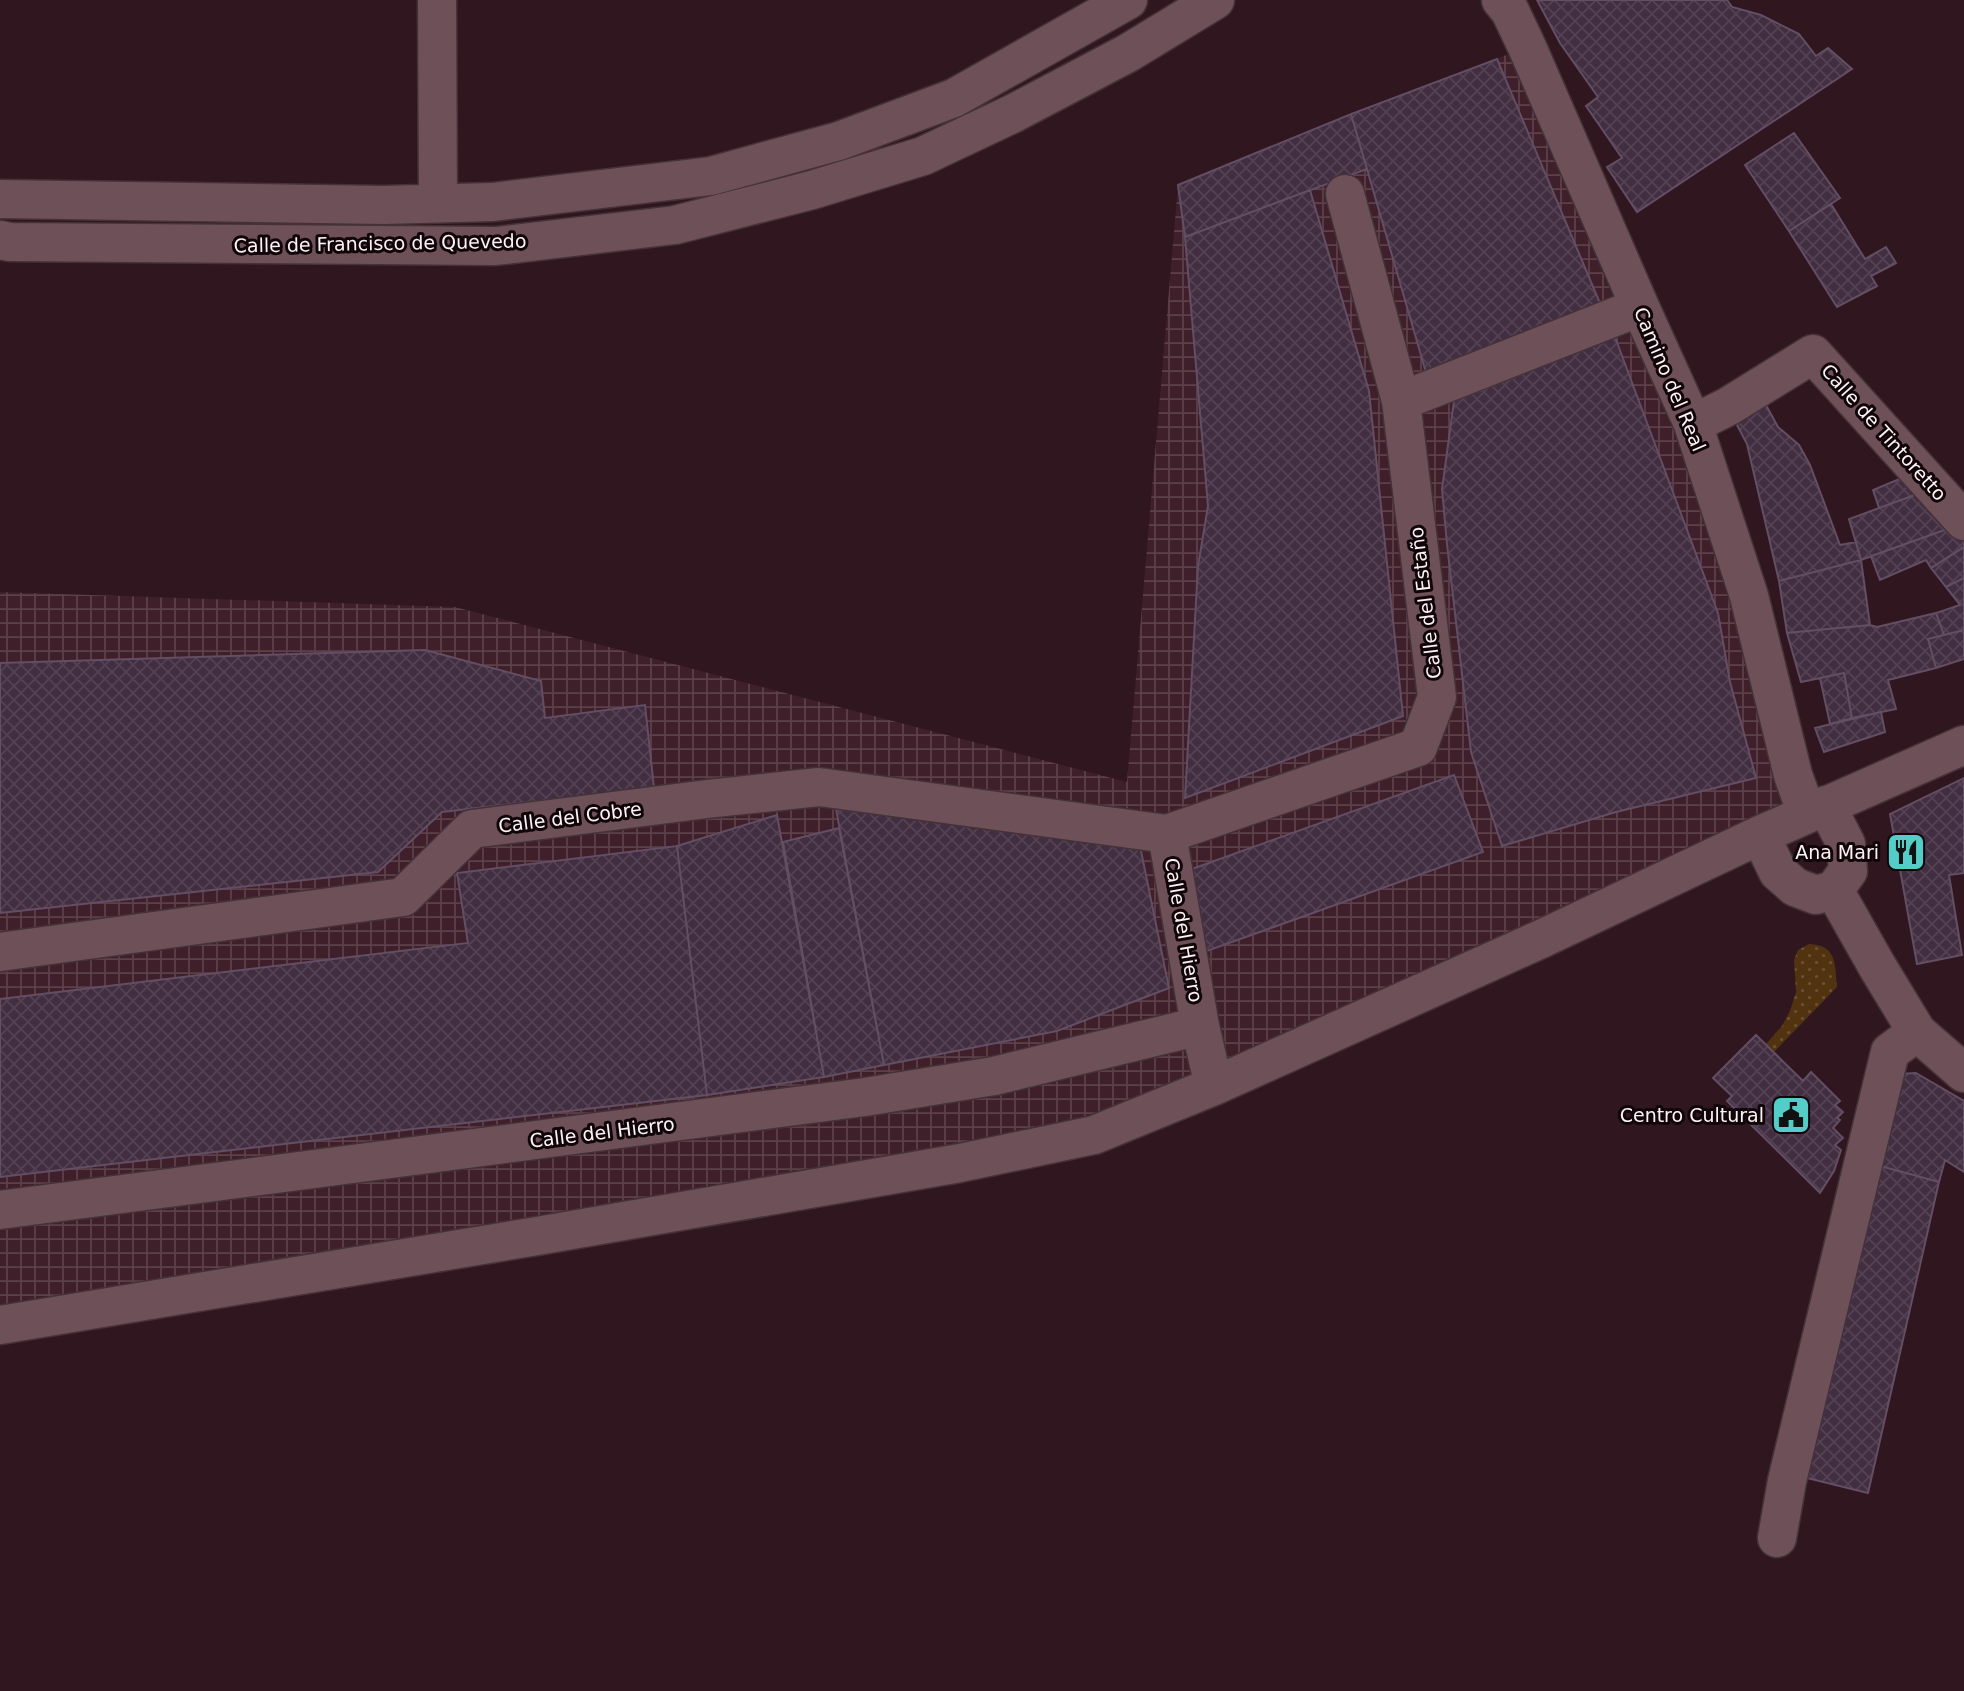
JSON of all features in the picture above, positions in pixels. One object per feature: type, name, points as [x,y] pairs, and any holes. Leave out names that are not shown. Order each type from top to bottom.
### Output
[{"type":"street","points":[[437,0],[438,203]]},
{"type":"street","name":"Calle de Francisco de Quevedo","points":[[0,200],[383,205],[493,202],[712,176],[839,141],[954,98],[1128,0]]},
{"type":"street","name":"Calle de Francisco de Quevedo","points":[[0,240],[146,244],[496,246],[674,225],[812,190],[923,156],[1012,114],[1128,53],[1215,0]]},
{"type":"street","name":"Camino del Real","points":[[1501,0],[1510,11],[1527,47],[1693,424],[1749,596],[1793,775],[1817,809]]},
{"type":"street","name":"Calle del Estaño","points":[[1167,834],[1418,747],[1437,697],[1401,401],[1345,194]]},
{"type":"street","points":[[1401,401],[1640,307]]},
{"type":"street","name":"Calle de Tintoretto","points":[[1693,424],[1729,406],[1814,354],[1964,521]]},
{"type":"street","points":[[0,1325],[524,1239],[960,1163],[1094,1135],[1214,1087],[1541,939],[1817,809],[1964,745]]},
{"type":"street","name":"Calle del Cobre","points":[[0,952],[403,897],[472,829],[819,787],[1167,834]]},
{"type":"street","points":[[1760,835],[1778,872],[1795,887],[1816,895],[1834,890],[1848,871],[1846,844],[1817,809]]},
{"type":"street","name":"Calle del Hierro","points":[[1167,834],[1200,1027],[1214,1087]]},
{"type":"street","points":[[1834,890],[1917,1032],[1964,1073]]},
{"type":"street","name":"Calle del Hierro","points":[[0,1210],[865,1097],[994,1076],[1200,1027]]},
{"type":"street","points":[[1777,1538],[1787,1481],[1890,1052],[1917,1032]]},
{"type":"shaded area","points":[[1527,47],[1640,307],[1807,814],[1094,1135],[0,1325],[0,592],[455,607],[1127,782],[1178,185],[1351,114]]},
{"type":"shaded area","points":[[1809,944],[1818,945],[1830,952],[1835,964],[1837,987],[1774,1052],[1766,1044],[1782,1026],[1790,1011],[1796,992],[1794,960],[1798,950]]},
{"type":"building","points":[[1537,0],[1727,0],[1732,7],[1761,15],[1799,34],[1816,56],[1828,48],[1852,69],[1637,212],[1607,167],[1622,158],[1586,106],[1598,97],[1560,43]]},
{"type":"building","points":[[1497,59],[1602,308],[1427,376],[1351,114]]},
{"type":"building","points":[[1351,114],[1367,169],[1185,237],[1178,185]]},
{"type":"building","points":[[1794,133],[1840,198],[1789,231],[1745,165]]},
{"type":"building","points":[[1310,190],[1369,391],[1403,716],[1185,798],[1198,566],[1208,506],[1185,237]]},
{"type":"building","points":[[1831,204],[1865,259],[1886,247],[1896,263],[1871,276],[1877,286],[1837,307],[1789,231]]},
{"type":"building","points":[[1615,337],[1718,613],[1730,682],[1756,778],[1616,812],[1502,846],[1471,752],[1447,544],[1442,489],[1454,401]]},
{"type":"building","points":[[1766,405],[1778,427],[1799,445],[1810,465],[1840,545],[1856,542],[1861,560],[1779,581],[1747,444],[1736,423]]},
{"type":"building","points":[[1909,475],[1923,492],[1879,508],[1873,490]]},
{"type":"building","points":[[1923,492],[1953,527],[1861,560],[1849,519]]},
{"type":"building","points":[[1953,527],[1964,540],[1964,547],[1931,568],[1926,560],[1880,580],[1871,556]]},
{"type":"building","points":[[1964,547],[1964,578],[1946,587],[1931,568]]},
{"type":"building","points":[[1861,560],[1870,625],[1787,633],[1779,581]]},
{"type":"building","points":[[1964,578],[1964,630],[1944,635],[1936,613],[1960,605],[1946,587]]},
{"type":"building","points":[[1936,613],[1944,635],[1928,639],[1936,668],[1888,680],[1896,709],[1852,718],[1844,673],[1801,682],[1787,633],[1870,625],[1877,627]]},
{"type":"building","points":[[1964,630],[1964,659],[1936,668],[1928,639]]},
{"type":"building","points":[[425,650],[541,681],[545,718],[645,705],[654,788],[442,812],[378,872],[0,913],[0,663]]},
{"type":"building","points":[[1844,673],[1852,718],[1830,724],[1820,678]]},
{"type":"building","points":[[1881,712],[1885,732],[1824,752],[1815,728]]},
{"type":"building","points":[[1454,775],[1483,852],[1207,951],[1192,869]]},
{"type":"building","points":[[1964,778],[1964,873],[1949,875],[1962,955],[1917,964],[1890,814]]},
{"type":"building","points":[[836,809],[1140,846],[1169,988],[1057,1031],[884,1065]]},
{"type":"building","points":[[777,815],[824,1077],[707,1095],[677,846]]},
{"type":"building","points":[[839,828],[884,1065],[824,1077],[783,842]]},
{"type":"building","points":[[677,846],[707,1095],[0,1177],[0,999],[468,943],[457,873]]},
{"type":"building","name":"Centro Cultural","points":[[1756,1035],[1803,1081],[1811,1072],[1840,1101],[1835,1105],[1843,1112],[1833,1128],[1843,1138],[1835,1145],[1841,1150],[1834,1171],[1820,1193],[1727,1101],[1732,1096],[1713,1078]]},
{"type":"building","points":[[1916,1073],[1964,1101],[1964,1172],[1945,1160],[1939,1182],[1873,1164],[1898,1074]]},
{"type":"building","points":[[1873,1164],[1939,1182],[1868,1493],[1803,1477]]},
{"type":"place","name":"Ana Mari","points":[[1906,852]]},
{"type":"place","name":"Centro Cultural","points":[[1791,1115]]}]
